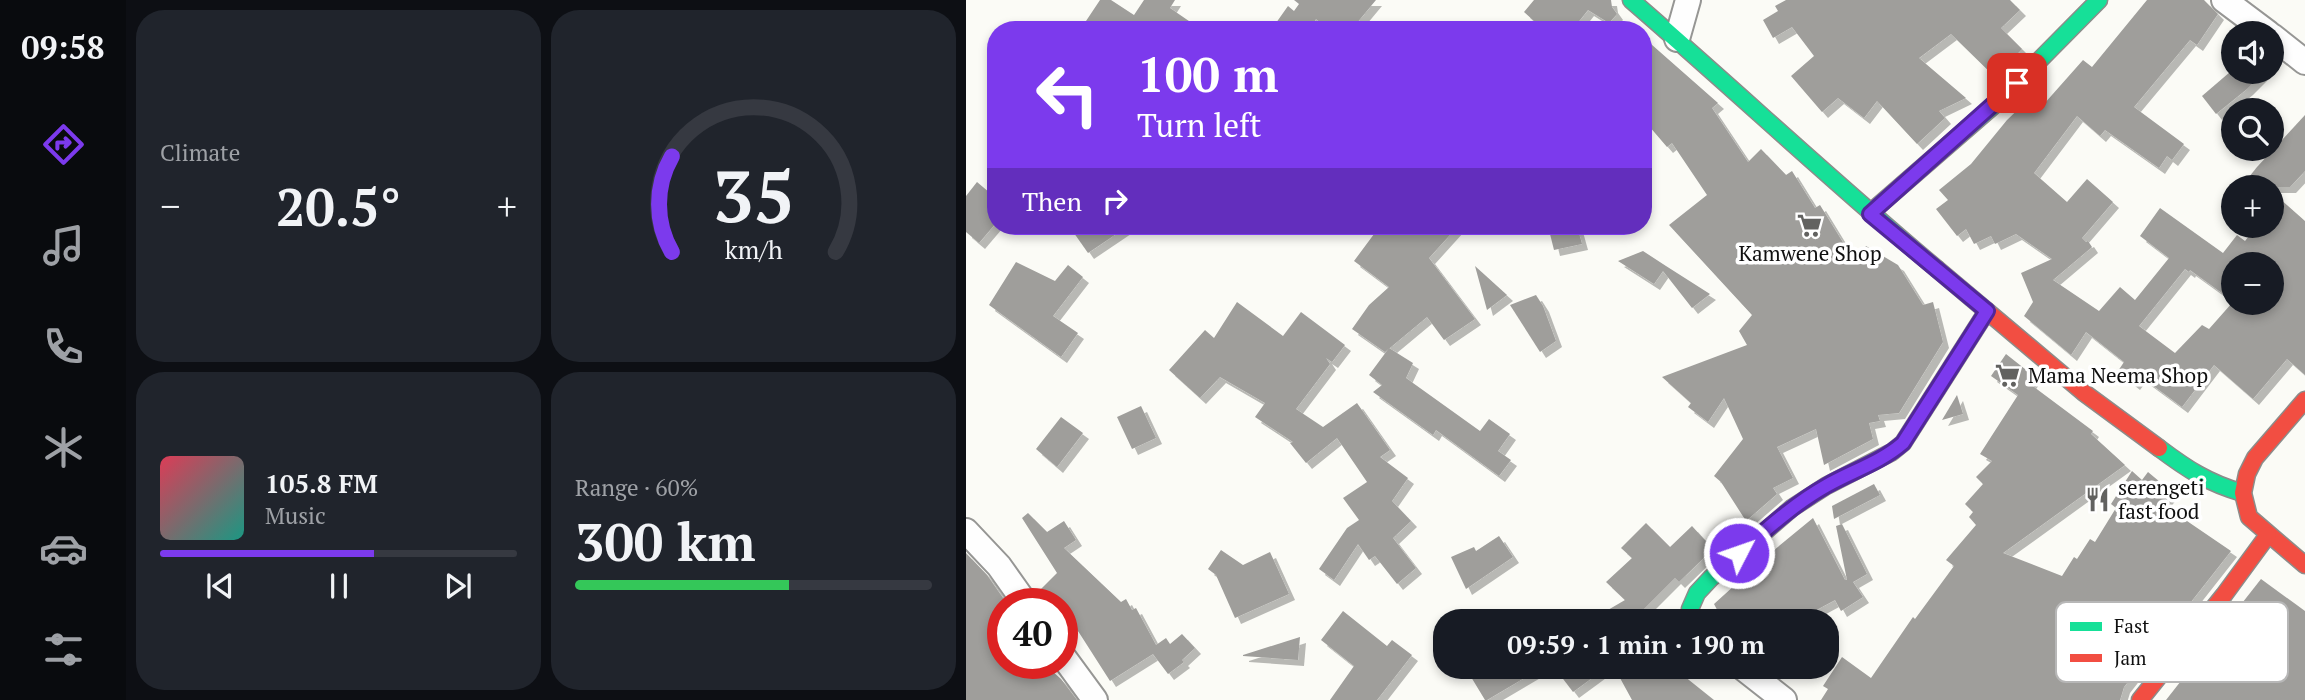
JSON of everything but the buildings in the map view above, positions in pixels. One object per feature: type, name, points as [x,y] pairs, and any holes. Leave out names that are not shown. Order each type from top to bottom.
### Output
[{"type":"street","points":[[1631,0],[1870,214],[2083,392],[2192,472],[2218,486],[2243,493]]},
{"type":"street","points":[[1676,39],[1688,0]]},
{"type":"street","points":[[1870,214],[2000,100],[2099,0]]},
{"type":"street","points":[[2224,0],[2252,21]]},
{"type":"street","points":[[2284,46],[2305,62]]},
{"type":"street","points":[[1690,609],[1697,593],[1711,578],[1792,508],[1826,486],[1892,452],[1903,443],[1987,311]]},
{"type":"street","points":[[2305,400],[2255,458],[2247,474],[2243,493],[2249,517],[2305,565]]},
{"type":"street","points":[[966,531],[999,566],[1015,588]]},
{"type":"street","points":[[2218,602],[2268,535]]},
{"type":"street","points":[[1078,677],[1095,700]]},
{"type":"street","points":[[1757,679],[1784,700]]},
{"type":"street","points":[[2140,700],[2154,682]]},
{"type":"traffic: fast","points":[[1631,0],[1937,269]]},
{"type":"traffic: fast","points":[[1870,213],[2000,100],[2099,0]]},
{"type":"traffic: fast","points":[[1690,609],[1697,593],[1711,578],[1792,508],[1826,486],[1892,452],[1903,443],[1987,311]]},
{"type":"traffic: fast","points":[[2159,448],[2198,475],[2243,493]]},
{"type":"traffic: jam","points":[[1937,269],[2083,392],[2159,448]]},
{"type":"traffic: jam","points":[[2305,400],[2255,458],[2247,474],[2243,493],[2249,517],[2305,565]]},
{"type":"traffic: jam","points":[[2218,602],[2268,535]]},
{"type":"traffic: jam","points":[[2140,700],[2154,682]]},
{"type":"place","name":"Kamwene Shop","points":[[1810,225]]},
{"type":"place","name":"Mama Neema Shop","points":[[2008,376]]},
{"type":"place","name":"serengeti fast food","points":[[2098,500]]},
{"type":"route","points":[[1739,553],[1792,508],[1826,486],[1892,452],[1903,443],[1987,311],[1870,214],[2017,83]]}]
